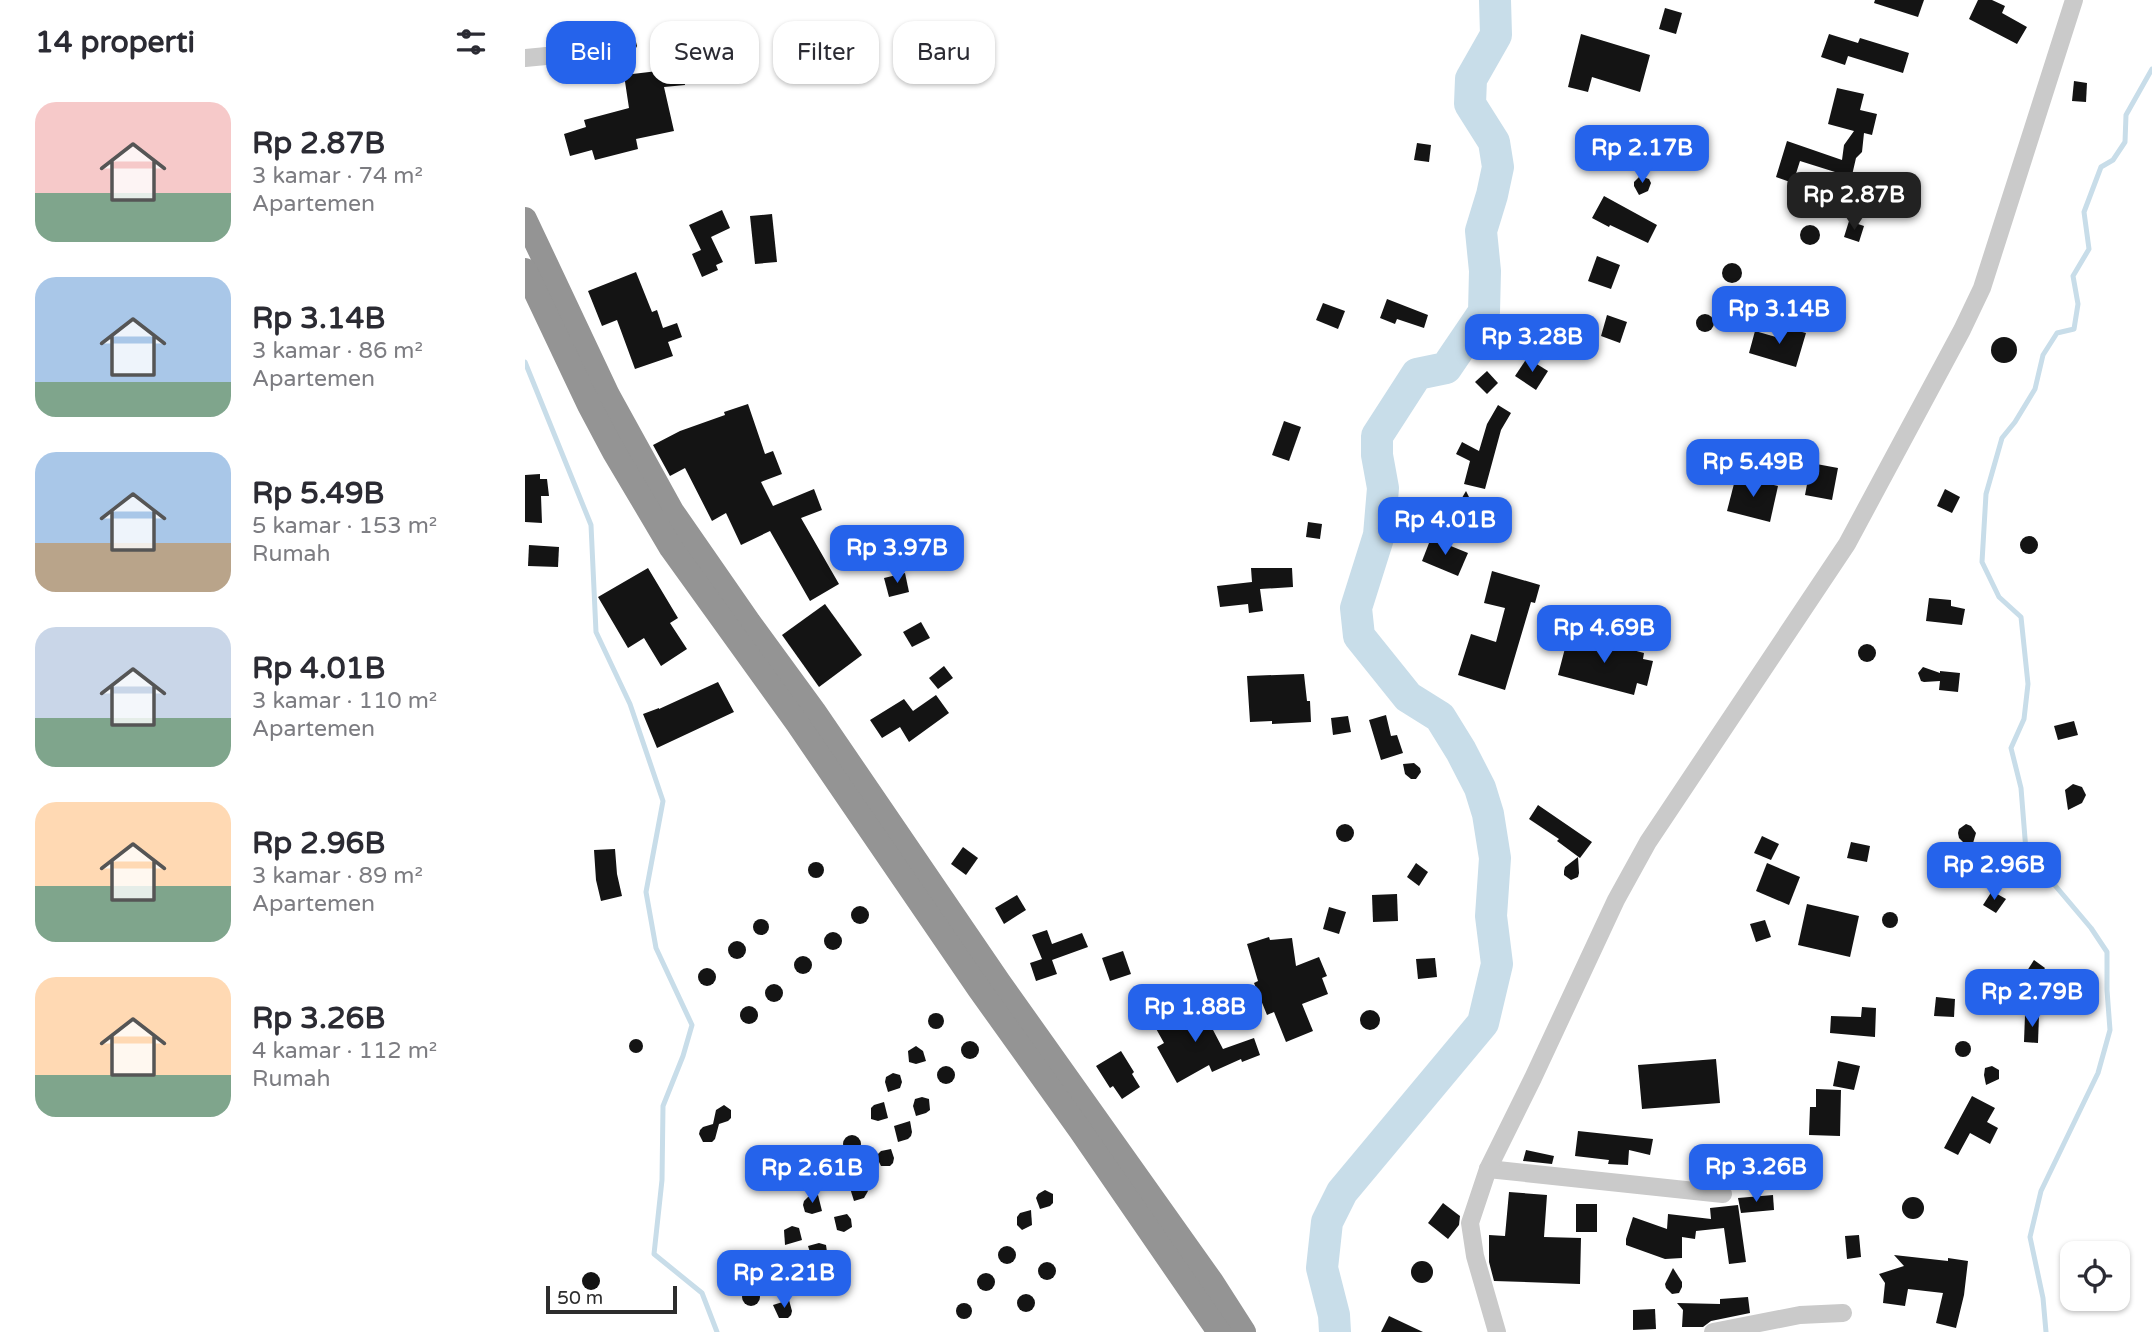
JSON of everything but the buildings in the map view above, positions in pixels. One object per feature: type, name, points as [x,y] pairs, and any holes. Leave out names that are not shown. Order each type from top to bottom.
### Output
[{"type":"highway","points":[[527,231],[632,442],[812,745],[1219,1332]]},
{"type":"highway","points":[[525,270],[589,405],[641,500],[671,548],[868,788],[999,982],[1244,1332]]},
{"type":"street","points":[[1497,1332],[1475,1256],[1470,1223],[1488,1169],[1622,888],[1649,842],[1847,544],[1962,330],[1982,288],[2074,0]]},
{"type":"street","points":[[525,58],[546,56]]},
{"type":"street","points":[[1488,1169],[1723,1194]]},
{"type":"street","points":[[1713,1332],[1800,1315],[1843,1312]]},
{"type":"waterway","points":[[1335,1332],[1334,1315],[1322,1268],[1327,1222],[1342,1192],[1483,1023],[1497,964],[1491,916],[1495,858],[1488,814],[1480,788],[1440,717],[1408,697],[1359,636],[1356,608],[1379,535],[1383,488],[1377,455],[1377,436],[1417,374],[1446,368],[1484,312],[1485,271],[1481,231],[1498,167],[1494,142],[1470,104],[1471,79],[1496,35],[1495,0]]},
{"type":"waterway","points":[[2046,1332],[2043,1298],[2030,1237],[2041,1191],[2098,1073],[2110,1030],[2107,952],[2091,928],[2026,851],[2021,788],[2011,748],[2024,719],[2028,684],[2021,617],[1999,597],[1982,562],[1986,494],[2002,438],[2035,389],[2043,355],[2057,333],[2074,329],[2078,304],[2073,276],[2089,249],[2084,212],[2101,167],[2113,160],[2125,142],[2126,115],[2152,69]]},
{"type":"waterway","points":[[525,362],[591,525],[596,632],[630,704],[663,801],[646,892],[656,948],[692,1025],[663,1106],[662,1180],[654,1254],[702,1293],[717,1332]]}]
